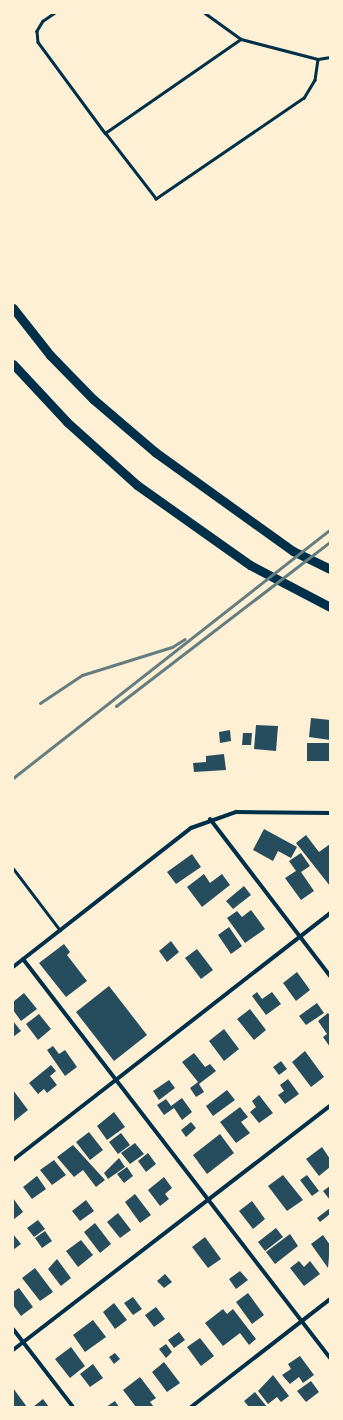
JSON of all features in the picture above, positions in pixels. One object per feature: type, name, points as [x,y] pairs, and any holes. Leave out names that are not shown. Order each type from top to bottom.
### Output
[{"type":"highway","points":[[13,308],[50,355],[93,399],[155,452],[293,551],[330,569]]},
{"type":"highway","points":[[13,364],[67,422],[137,485],[250,565],[330,607]]},
{"type":"street","points":[[13,967],[172,841],[210,819],[258,810],[330,813]]},
{"type":"street","points":[[210,819],[330,976]]},
{"type":"street","points":[[13,1160],[330,913]]},
{"type":"street","points":[[23,959],[330,1358]]},
{"type":"street","points":[[13,1350],[330,1106]]},
{"type":"street","points":[[191,1407],[330,1299]]},
{"type":"street","points":[[13,1329],[73,1407]]},
{"type":"lane","points":[[55,13],[40,26],[38,42],[156,199],[304,98],[316,80],[318,59]]},
{"type":"lane","points":[[205,13],[241,40],[318,59],[330,57]]},
{"type":"lane","points":[[105,133],[241,40]]},
{"type":"lane","points":[[13,868],[60,930]]},
{"type":"building","points":[[311,718],[330,720],[330,740],[309,737]]},
{"type":"building","points":[[256,725],[278,726],[276,751],[254,749]]},
{"type":"building","points":[[230,730],[231,741],[220,743],[219,732]]},
{"type":"building","points":[[243,733],[252,733],[251,745],[242,745]]},
{"type":"building","points":[[307,743],[330,743],[329,761],[307,761]]},
{"type":"building","points":[[224,754],[226,770],[194,772],[193,763],[206,762],[206,756]]},
{"type":"building","points":[[264,829],[297,847],[291,858],[278,851],[273,861],[253,850]]},
{"type":"building","points":[[306,835],[319,852],[330,844],[330,886],[296,843]]},
{"type":"building","points":[[301,853],[310,866],[301,872],[314,891],[301,900],[285,878],[296,871],[289,861]]},
{"type":"building","points":[[192,854],[201,867],[176,884],[167,872]]},
{"type":"building","points":[[204,874],[210,883],[222,874],[230,885],[202,907],[187,887]]},
{"type":"building","points":[[244,886],[251,895],[233,909],[226,901]]},
{"type":"building","points":[[251,910],[265,929],[245,943],[227,918],[237,911],[242,917]]},
{"type":"building","points":[[229,927],[242,946],[231,954],[218,935]]},
{"type":"building","points":[[171,941],[179,952],[167,962],[159,951]]},
{"type":"building","points":[[64,944],[70,952],[67,955],[87,981],[66,997],[39,963]]},
{"type":"building","points":[[197,949],[213,970],[201,979],[185,958]]},
{"type":"building","points":[[297,972],[310,990],[296,1001],[283,983]]},
{"type":"building","points":[[109,986],[147,1035],[114,1061],[76,1012]]},
{"type":"building","points":[[257,992],[262,999],[272,992],[281,1004],[266,1015],[252,996]]},
{"type":"building","points":[[24,993],[37,1009],[21,1021],[13,1010],[13,1002]]},
{"type":"building","points":[[317,1003],[324,1013],[306,1025],[299,1016]]},
{"type":"building","points":[[250,1009],[266,1030],[254,1040],[237,1019]]},
{"type":"building","points":[[328,1013],[330,1016],[330,1047],[323,1037],[327,1034],[318,1021]]},
{"type":"building","points":[[39,1014],[51,1029],[38,1040],[26,1024]]},
{"type":"building","points":[[13,1021],[21,1031],[13,1037]]},
{"type":"building","points":[[224,1029],[239,1049],[224,1061],[209,1041]]},
{"type":"building","points":[[53,1046],[59,1054],[65,1050],[77,1067],[65,1076],[47,1050]]},
{"type":"building","points":[[305,1051],[324,1077],[311,1087],[292,1062]]},
{"type":"building","points":[[194,1053],[205,1067],[210,1064],[216,1071],[199,1084],[204,1092],[196,1097],[190,1088],[198,1082],[182,1062]]},
{"type":"building","points":[[281,1061],[287,1069],[279,1075],[273,1067]]},
{"type":"building","points":[[51,1065],[56,1071],[50,1076],[57,1085],[47,1093],[44,1089],[38,1094],[29,1083]]},
{"type":"building","points":[[288,1079],[299,1094],[285,1104],[278,1095],[284,1091],[280,1085]]},
{"type":"building","points":[[169,1080],[175,1088],[159,1100],[153,1091]]},
{"type":"building","points":[[13,1090],[28,1110],[13,1122]]},
{"type":"building","points":[[227,1090],[235,1100],[213,1116],[206,1106]]},
{"type":"building","points":[[259,1095],[273,1113],[259,1123],[250,1112],[256,1107],[252,1101]]},
{"type":"building","points":[[182,1098],[192,1112],[182,1120],[174,1108],[164,1115],[157,1105],[166,1099],[171,1106]]},
{"type":"building","points":[[240,1107],[248,1117],[241,1122],[250,1133],[236,1143],[220,1122]]},
{"type":"building","points":[[114,1112],[125,1127],[107,1140],[97,1126]]},
{"type":"building","points":[[191,1122],[196,1128],[186,1137],[181,1130]]},
{"type":"building","points":[[89,1132],[103,1150],[90,1160],[76,1142]]},
{"type":"building","points":[[121,1133],[130,1145],[118,1154],[109,1142]]},
{"type":"building","points":[[220,1134],[234,1153],[207,1174],[193,1155]]},
{"type":"building","points":[[135,1143],[144,1154],[130,1164],[121,1153]]},
{"type":"building","points":[[73,1145],[105,1180],[96,1187],[83,1170],[74,1177],[57,1157]]},
{"type":"building","points":[[322,1147],[330,1159],[330,1167],[319,1176],[306,1159]]},
{"type":"building","points":[[148,1153],[156,1164],[146,1172],[138,1161]]},
{"type":"building","points":[[119,1158],[125,1167],[108,1179],[104,1173]]},
{"type":"building","points":[[54,1160],[66,1175],[52,1185],[40,1170]]},
{"type":"building","points":[[127,1167],[133,1176],[124,1183],[117,1174]]},
{"type":"building","points":[[283,1175],[303,1200],[287,1211],[268,1186]]},
{"type":"building","points":[[307,1175],[319,1191],[312,1196],[300,1180]]},
{"type":"building","points":[[37,1176],[46,1189],[32,1199],[23,1187]]},
{"type":"building","points":[[164,1177],[172,1188],[165,1194],[169,1199],[160,1206],[148,1190]]},
{"type":"building","points":[[330,1186],[330,1200],[323,1191]]},
{"type":"building","points":[[135,1194],[151,1215],[140,1223],[125,1202]]},
{"type":"building","points":[[13,1198],[23,1212],[13,1220]]},
{"type":"building","points":[[86,1200],[94,1211],[80,1221],[72,1211]]},
{"type":"building","points":[[252,1201],[265,1219],[253,1229],[239,1211]]},
{"type":"building","points":[[330,1208],[330,1214],[320,1222],[317,1218]]},
{"type":"building","points":[[118,1213],[131,1230],[120,1238],[107,1222]]},
{"type":"building","points":[[38,1220],[45,1229],[34,1237],[27,1228]]},
{"type":"building","points":[[95,1223],[111,1244],[100,1253],[84,1232]]},
{"type":"building","points":[[276,1228],[283,1237],[265,1251],[258,1242]]},
{"type":"building","points":[[45,1231],[52,1241],[42,1248],[35,1238]]},
{"type":"building","points":[[13,1234],[21,1244],[13,1250]]},
{"type":"building","points":[[290,1234],[298,1246],[275,1264],[266,1252]]},
{"type":"building","points":[[323,1235],[330,1245],[328,1268],[311,1244]]},
{"type":"building","points":[[205,1237],[221,1259],[208,1268],[192,1247]]},
{"type":"building","points":[[81,1240],[93,1255],[78,1267],[66,1251]]},
{"type":"building","points":[[57,1259],[71,1278],[61,1286],[48,1269]]},
{"type":"building","points":[[299,1261],[304,1267],[310,1261],[320,1274],[304,1286],[290,1268]]},
{"type":"building","points":[[35,1268],[53,1292],[40,1301],[22,1278]]},
{"type":"building","points":[[240,1271],[248,1280],[236,1289],[229,1279]]},
{"type":"building","points":[[165,1274],[172,1282],[164,1288],[157,1281]]},
{"type":"building","points":[[19,1288],[33,1307],[21,1316],[13,1305],[13,1292]]},
{"type":"building","points":[[248,1293],[264,1315],[252,1324],[236,1302]]},
{"type":"building","points":[[133,1297],[142,1309],[133,1315],[124,1303]]},
{"type":"building","points":[[114,1303],[127,1320],[115,1329],[103,1312]]},
{"type":"building","points":[[156,1307],[165,1319],[154,1327],[145,1315]]},
{"type":"building","points":[[223,1309],[227,1314],[233,1309],[256,1339],[249,1345],[240,1333],[223,1346],[205,1323]]},
{"type":"building","points":[[93,1320],[106,1337],[85,1352],[73,1335]]},
{"type":"building","points":[[179,1332],[185,1340],[174,1348],[168,1340]]},
{"type":"building","points":[[200,1338],[214,1356],[201,1366],[187,1347]]},
{"type":"building","points":[[166,1344],[172,1352],[166,1358],[159,1349]]},
{"type":"building","points":[[71,1347],[85,1366],[70,1378],[55,1359]]},
{"type":"building","points":[[115,1353],[120,1359],[114,1364],[109,1357]]},
{"type":"building","points":[[300,1356],[314,1375],[303,1383],[299,1377],[290,1384],[282,1375],[291,1369],[288,1364]]},
{"type":"building","points":[[164,1362],[180,1383],[167,1392],[152,1372]]},
{"type":"building","points":[[93,1364],[103,1378],[90,1387],[80,1374]]},
{"type":"building","points":[[273,1375],[289,1396],[281,1402],[277,1397],[268,1404],[258,1391]]},
{"type":"building","points":[[140,1377],[156,1398],[150,1402],[154,1407],[136,1407],[123,1390]]},
{"type":"building","points":[[311,1381],[319,1392],[306,1402],[297,1391]]},
{"type":"building","points":[[13,1388],[27,1407],[13,1407]]},
{"type":"building","points":[[255,1392],[267,1407],[249,1407],[244,1401]]},
{"type":"building","points":[[43,1399],[49,1407],[33,1407]]},
{"type":"building","points":[[115,1401],[119,1407],[106,1407]]},
{"type":"railway","points":[[13,778],[330,529]]},
{"type":"railway","points":[[116,706],[330,542]]},
{"type":"railway","points":[[40,703],[82,675],[172,647],[185,639]]}]
